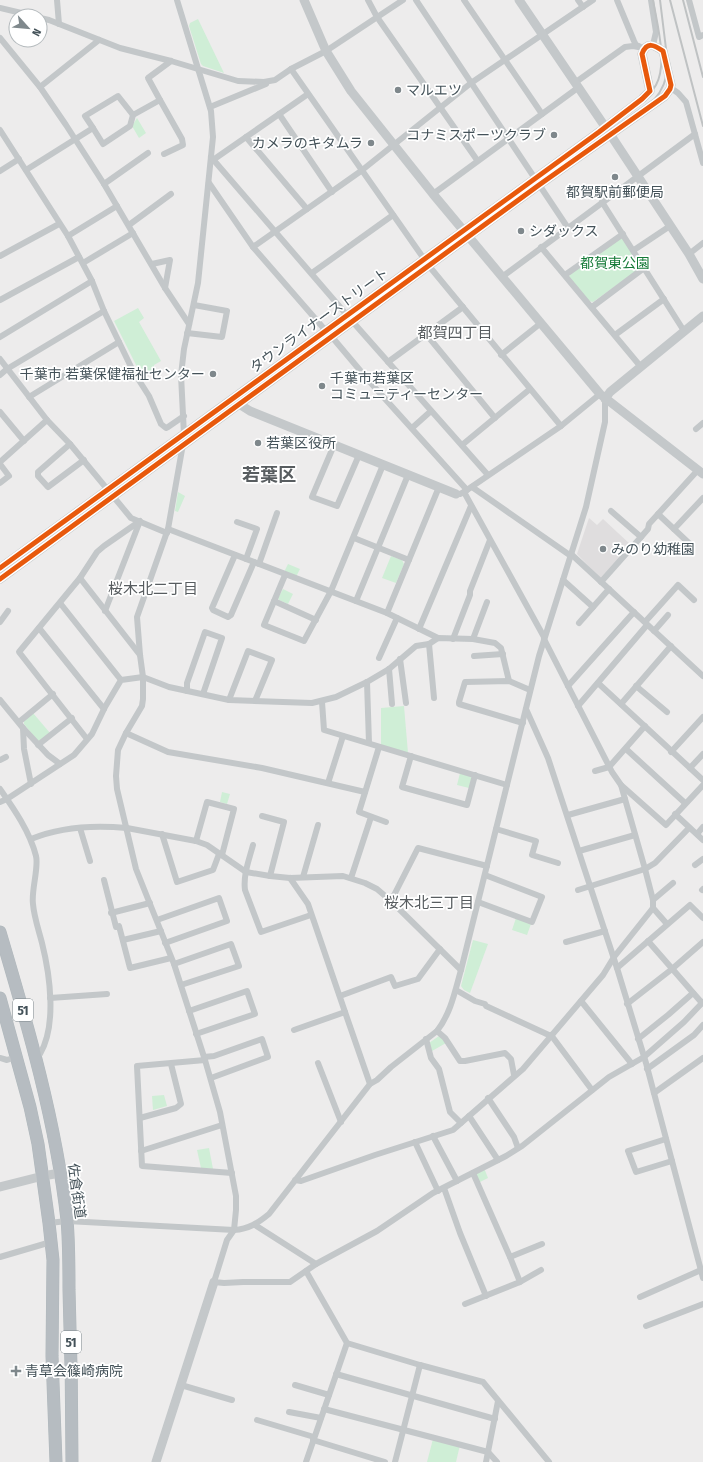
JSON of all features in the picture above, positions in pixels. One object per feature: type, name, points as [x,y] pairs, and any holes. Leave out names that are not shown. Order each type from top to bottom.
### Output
[{"type":"highway","name":"佐倉街道","points":[[0,932],[35,1054],[60,1173],[67,1221],[72,1387],[72,1462]]},
{"type":"highway","name":"51","points":[[0,998],[38,1144],[49,1223],[53,1260],[52,1356],[56,1462]]},
{"type":"street","points":[[57,0],[58,24]]},
{"type":"street","points":[[156,1462],[227,1240],[234,1230],[236,1196],[216,1093],[173,961],[136,869],[117,789],[116,776],[118,750],[126,732],[142,706],[143,677],[137,617],[168,531],[182,446],[184,416],[181,375],[187,333],[198,283],[212,158],[213,137],[210,107],[177,0]]},
{"type":"street","points":[[304,0],[326,51],[351,91],[393,145],[502,277],[603,397],[700,473],[658,514],[649,524],[648,529],[641,538],[601,582]]},
{"type":"street","points":[[368,0],[377,17],[477,160]]},
{"type":"street","points":[[210,107],[275,80],[291,69],[326,51],[403,0]]},
{"type":"street","points":[[416,0],[568,228]]},
{"type":"street","points":[[464,0],[542,114]]},
{"type":"street","points":[[519,0],[608,131],[689,254],[703,279]]},
{"type":"street","points":[[578,0],[583,7]]},
{"type":"street","points":[[253,247],[361,171],[471,83],[593,0]]},
{"type":"street","points":[[617,0],[636,45],[644,48]]},
{"type":"street","points":[[651,0],[656,32],[653,45]]},
{"type":"street","points":[[689,0],[699,37],[703,36]]},
{"type":"street","points":[[48,21],[120,48],[197,68],[238,81],[254,83],[275,80]]},
{"type":"street","points":[[0,38],[40,88],[75,140],[104,184],[165,288],[189,324]]},
{"type":"street","points":[[40,88],[99,40]]},
{"type":"street","points":[[433,194],[477,160],[542,114],[625,47],[633,46],[644,48],[648,45],[653,45],[663,51],[671,88],[686,102],[703,162]]},
{"type":"street","name":"タウンライナーストリート","points":[[608,131],[650,91],[642,54],[644,48]]},
{"type":"street","points":[[164,154],[183,145],[182,139],[148,78],[171,61]]},
{"type":"street","points":[[291,69],[426,263],[561,426]]},
{"type":"street","name":"タウンライナーストリート","points":[[0,568],[111,492],[182,446],[350,318],[466,233],[608,131],[665,96],[671,88]]},
{"type":"street","points":[[212,158],[246,137],[308,94]]},
{"type":"street","points":[[133,115],[118,96],[86,116],[103,144],[130,126],[133,115],[160,100]]},
{"type":"street","points":[[279,114],[332,192]]},
{"type":"street","points":[[26,170],[93,128]]},
{"type":"street","points":[[0,130],[68,236],[83,263],[133,371],[149,396],[161,424],[166,428],[184,416]]},
{"type":"street","points":[[502,277],[695,134]]},
{"type":"street","points":[[246,137],[307,209]]},
{"type":"street","points":[[104,184],[148,153]]},
{"type":"street","points":[[212,158],[388,362],[488,475]]},
{"type":"street","points":[[0,170],[19,159]]},
{"type":"street","points":[[209,183],[253,247],[412,428],[465,491],[471,506],[544,638],[609,767],[620,784],[653,900],[653,908],[614,957],[604,975],[523,1069],[514,1075],[453,1130],[375,1155],[301,1182],[295,1180]]},
{"type":"street","points":[[129,225],[171,194]]},
{"type":"street","points":[[602,202],[634,250],[684,331]]},
{"type":"street","points":[[68,236],[117,206]]},
{"type":"street","points":[[312,274],[392,215]]},
{"type":"street","points":[[0,256],[59,224]]},
{"type":"street","points":[[634,250],[670,226]]},
{"type":"street","points":[[83,263],[133,233]]},
{"type":"street","points":[[565,275],[623,234]]},
{"type":"street","points":[[689,254],[703,243]]},
{"type":"street","points":[[541,247],[641,367]]},
{"type":"street","points":[[0,300],[79,257]]},
{"type":"street","points":[[152,264],[170,260],[165,288]]},
{"type":"street","points":[[592,307],[644,268]]},
{"type":"street","points":[[0,337],[92,281]]},
{"type":"street","points":[[615,335],[664,299]]},
{"type":"street","points":[[187,333],[222,337],[227,311],[194,305]]},
{"type":"street","points":[[388,362],[463,307]]},
{"type":"street","points":[[0,375],[7,369],[104,311]]},
{"type":"street","points":[[465,491],[610,392],[703,316]]},
{"type":"street","points":[[501,355],[541,323]]},
{"type":"street","name":"タウンライナーストリート","points":[[0,579],[184,433],[329,334]]},
{"type":"street","points":[[426,334],[496,418]]},
{"type":"street","points":[[29,397],[119,342]]},
{"type":"street","points":[[0,359],[47,420],[84,460],[132,518],[246,559],[320,588],[332,591],[387,613],[402,622],[438,638],[473,639],[495,643],[501,648],[509,681]]},
{"type":"street","points":[[462,445],[530,389]]},
{"type":"street","points":[[49,1223],[67,1221],[234,1230],[255,1225],[269,1214],[370,1084],[377,1080],[437,1031],[449,1014],[544,638],[588,499],[605,422],[603,397]]},
{"type":"street","points":[[239,404],[250,411],[439,487],[465,491],[571,555],[703,676]]},
{"type":"street","points":[[412,428],[431,411]]},
{"type":"street","points":[[0,412],[24,441]]},
{"type":"street","points":[[0,483],[9,476],[0,463],[47,420]]},
{"type":"street","points":[[696,429],[703,424]]},
{"type":"street","points":[[70,444],[38,472],[38,476],[48,487],[84,460]]},
{"type":"street","points":[[334,445],[312,497],[337,506],[359,455]]},
{"type":"street","points":[[285,575],[264,625],[304,641],[332,591],[383,465]]},
{"type":"street","points":[[356,601],[408,475]]},
{"type":"street","points":[[387,613],[439,487]]},
{"type":"street","points":[[674,529],[703,498]]},
{"type":"street","points":[[419,629],[471,506]]},
{"type":"street","points":[[611,511],[641,538]]},
{"type":"street","points":[[235,555],[212,608],[228,617],[256,563],[277,513]]},
{"type":"street","points":[[658,514],[692,546]]},
{"type":"street","points":[[87,739],[19,652],[60,604],[80,578],[92,559],[101,549],[140,521]]},
{"type":"street","points":[[105,610],[140,521]]},
{"type":"street","points":[[237,522],[257,529],[246,559]]},
{"type":"street","points":[[354,538],[409,560]]},
{"type":"street","points":[[453,639],[490,540]]},
{"type":"street","points":[[80,578],[140,655]]},
{"type":"street","points":[[562,580],[593,607]]},
{"type":"street","points":[[578,706],[678,585],[693,596]]},
{"type":"street","points":[[579,623],[608,589]]},
{"type":"street","points":[[274,601],[316,620]]},
{"type":"street","points":[[473,639],[487,602]]},
{"type":"street","points":[[60,604],[121,680]]},
{"type":"street","points":[[0,622],[8,611]]},
{"type":"street","points":[[568,686],[634,612]]},
{"type":"street","points":[[654,631],[668,615]]},
{"type":"street","points":[[380,658],[397,618]]},
{"type":"street","points":[[39,628],[104,709]]},
{"type":"street","points":[[187,691],[187,683],[206,632],[222,638],[203,694]]},
{"type":"street","points":[[121,680],[143,677],[169,687],[229,700],[298,703],[322,702],[336,698],[367,682],[416,646],[429,644],[438,638]]},
{"type":"street","points":[[429,644],[434,698]]},
{"type":"street","points":[[621,704],[671,646]]},
{"type":"street","points":[[229,700],[248,650],[272,660],[255,701]]},
{"type":"street","points":[[474,656],[503,654]]},
{"type":"street","points":[[400,659],[406,703]]},
{"type":"street","points":[[388,668],[392,704]]},
{"type":"street","points":[[0,802],[31,784],[74,755],[92,734],[104,709],[121,680]]},
{"type":"street","points":[[523,723],[459,704],[458,702],[465,682],[509,681],[530,690]]},
{"type":"street","points":[[367,682],[369,743]]},
{"type":"street","points":[[598,683],[703,780]]},
{"type":"street","points":[[636,686],[667,712]]},
{"type":"street","points":[[21,725],[53,694]]},
{"type":"street","points":[[0,700],[38,745],[60,764]]},
{"type":"street","points":[[322,702],[324,730],[507,785]]},
{"type":"street","points":[[526,709],[548,758],[614,957],[654,1093],[703,1278]]},
{"type":"street","points":[[671,752],[703,717]]},
{"type":"street","points":[[38,745],[72,718]]},
{"type":"street","points":[[21,725],[31,784]]},
{"type":"street","points":[[595,771],[609,767],[645,726]]},
{"type":"street","points":[[126,732],[168,752],[262,768],[365,792]]},
{"type":"street","points":[[328,784],[343,736]]},
{"type":"street","points":[[379,747],[359,812],[386,822]]},
{"type":"street","points":[[626,749],[686,803]]},
{"type":"street","points":[[690,768],[703,754]]},
{"type":"street","points":[[412,756],[402,787],[467,805],[475,775]]},
{"type":"street","points":[[0,760],[6,757]]},
{"type":"street","points":[[620,784],[666,825],[703,785]]},
{"type":"street","points":[[0,789],[31,839],[37,858],[33,904],[51,987],[49,1035],[40,1054],[35,1054]]},
{"type":"street","points":[[568,815],[625,799]]},
{"type":"street","points":[[162,834],[177,882],[213,870],[221,855],[234,809],[207,802],[196,841]]},
{"type":"street","points":[[675,814],[703,840]]},
{"type":"street","points":[[262,816],[284,822],[270,876]]},
{"type":"street","points":[[351,878],[371,817]]},
{"type":"street","points":[[303,877],[318,825]]},
{"type":"street","points":[[697,834],[703,827]]},
{"type":"street","points":[[80,828],[90,861]]},
{"type":"street","points":[[31,839],[51,832],[80,828],[127,828],[196,841],[207,845],[246,872],[290,878],[334,876],[351,878],[365,882],[378,889],[461,970]]},
{"type":"street","points":[[578,890],[645,868],[655,863],[689,828]]},
{"type":"street","points":[[496,829],[536,841],[532,855],[558,864]]},
{"type":"street","points":[[579,851],[635,835]]},
{"type":"street","points":[[253,845],[244,884],[261,932],[311,915]]},
{"type":"street","points":[[391,901],[418,848],[487,866]]},
{"type":"street","points":[[695,865],[703,859]]},
{"type":"street","points":[[478,902],[532,922],[542,897],[485,875]]},
{"type":"street","points":[[290,878],[308,904],[370,1084]]},
{"type":"street","points":[[104,880],[111,914],[116,927],[119,926],[130,968],[173,961],[231,944],[239,966],[181,985]]},
{"type":"street","points":[[653,900],[673,883]]},
{"type":"street","points":[[157,920],[219,898],[227,921],[165,943]]},
{"type":"street","points":[[111,914],[150,903]]},
{"type":"street","points":[[617,968],[690,905],[703,918]]},
{"type":"street","points":[[653,908],[668,924]]},
{"type":"street","points":[[123,940],[161,931]]},
{"type":"street","points":[[566,942],[605,931]]},
{"type":"street","points":[[214,1282],[290,1282],[316,1264],[377,1231],[438,1191],[518,1148],[609,1077],[644,1057],[684,1022],[702,1003],[648,941]]},
{"type":"street","points":[[627,1004],[672,969],[703,942]]},
{"type":"street","points":[[340,996],[391,977],[395,986],[418,978],[440,949]]},
{"type":"street","points":[[456,990],[475,1001],[485,1004],[486,1006],[551,1035],[592,1090]]},
{"type":"street","points":[[189,1011],[247,991],[255,1014],[196,1034]]},
{"type":"street","points":[[638,1039],[693,993]]},
{"type":"street","points":[[50,998],[107,994]]},
{"type":"street","points":[[581,1001],[632,1064]]},
{"type":"street","points":[[294,1030],[345,1012]]},
{"type":"street","points":[[647,1069],[694,1035],[703,1025]]},
{"type":"street","points":[[437,1031],[445,1038],[460,1061],[505,1053],[511,1059],[514,1075]]},
{"type":"street","points":[[211,1078],[268,1057],[262,1039],[205,1059],[171,1064],[137,1066],[142,1166],[232,1173]]},
{"type":"street","points":[[426,1039],[431,1058],[439,1069],[450,1112],[461,1123]]},
{"type":"street","points":[[0,1058],[7,1060],[16,1057]]},
{"type":"street","points":[[654,1093],[703,1058]]},
{"type":"street","points":[[318,1063],[341,1122]]},
{"type":"street","points":[[140,1118],[176,1108],[181,1104],[171,1064]]},
{"type":"street","points":[[488,1098],[514,1137],[518,1148]]},
{"type":"street","points":[[469,1116],[498,1160]]},
{"type":"street","points":[[141,1151],[222,1125]]},
{"type":"street","points":[[434,1136],[457,1181]]},
{"type":"street","points":[[666,1138],[628,1151],[636,1172],[672,1162]]},
{"type":"street","points":[[415,1142],[438,1191]]},
{"type":"street","points":[[0,1187],[60,1173]]},
{"type":"street","points":[[473,1173],[520,1282]]},
{"type":"street","points":[[444,1188],[460,1233],[486,1296]]},
{"type":"street","points":[[255,1225],[316,1264]]},
{"type":"street","points":[[0,1257],[51,1242]]},
{"type":"street","points":[[510,1257],[542,1244]]},
{"type":"street","points":[[465,1304],[520,1282],[541,1270]]},
{"type":"street","points":[[640,1297],[701,1270]]},
{"type":"street","points":[[306,1272],[347,1343],[483,1382],[548,1462]]},
{"type":"street","points":[[646,1326],[703,1304]]},
{"type":"street","points":[[306,1462],[347,1343]]},
{"type":"street","points":[[395,1462],[420,1365]]},
{"type":"street","points":[[336,1374],[495,1419]]},
{"type":"street","points":[[181,1385],[232,1400]]},
{"type":"street","points":[[295,1385],[329,1395]]},
{"type":"street","points":[[486,1462],[498,1401]]},
{"type":"street","points":[[324,1409],[488,1452],[497,1462]]},
{"type":"street","points":[[289,1412],[321,1418]]},
{"type":"street","points":[[257,1420],[385,1462]]},
{"type":"shaded area","name":"みのり幼稚園","points":[[589,518],[597,525],[603,519],[631,545],[601,579],[577,554]]},
{"type":"green space","points":[[198,19],[224,73],[201,64],[189,26],[190,23]]},
{"type":"green space","points":[[137,118],[146,133],[139,138],[132,126]]},
{"type":"green space","name":"都賀東公園","points":[[620,237],[624,239],[640,266],[639,269],[593,302],[589,301],[569,277],[570,274]]},
{"type":"green space","points":[[138,308],[144,318],[139,322],[161,361],[154,365],[154,375],[141,375],[114,321]]},
{"type":"green space","points":[[178,492],[185,496],[178,512],[175,511]]},
{"type":"green space","points":[[391,556],[402,560],[404,564],[396,583],[382,578]]},
{"type":"green space","points":[[288,564],[300,569],[296,577],[284,572]]},
{"type":"green space","points":[[283,589],[293,594],[288,604],[279,600],[278,598]]},
{"type":"green space","points":[[404,706],[408,753],[381,745],[381,708]]},
{"type":"green space","points":[[33,713],[50,733],[39,741],[24,724],[24,721]]},
{"type":"green space","points":[[460,773],[472,776],[469,788],[457,785]]},
{"type":"green space","points":[[222,792],[230,794],[227,804],[220,802]]},
{"type":"green space","points":[[516,918],[531,924],[527,935],[512,930]]},
{"type":"green space","points":[[473,940],[488,944],[470,993],[464,990],[461,986]]},
{"type":"green space","points":[[439,1036],[442,1037],[446,1043],[432,1051],[429,1043]]},
{"type":"green space","points":[[164,1095],[167,1106],[153,1110],[152,1096]]},
{"type":"green space","points":[[209,1148],[213,1169],[201,1168],[197,1150]]},
{"type":"green space","points":[[484,1168],[488,1178],[478,1183],[476,1173]]},
{"type":"green space","points":[[433,1439],[460,1445],[456,1462],[427,1462]]},
{"type":"railway","points":[[635,106],[644,99],[656,85],[661,66],[659,32],[653,0]]},
{"type":"railway","points":[[0,578],[654,100],[664,84],[668,65],[660,0]]},
{"type":"railway","points":[[670,0],[703,126]]},
{"type":"railway","points":[[683,0],[703,77]]},
{"type":"railway","points":[[0,570],[504,202]]},
{"type":"cycle path","points":[[0,568],[599,132],[642,99],[650,91],[642,54],[646,47],[651,45],[663,51],[671,85],[665,96],[539,185],[0,579]]},
{"type":"place","name":"マルエツ","points":[[398,90]]},
{"type":"place","name":"コナミスポーツクラブ","points":[[554,135]]},
{"type":"place","name":"カメラのキタムラ","points":[[371,143]]},
{"type":"place","name":"都賀駅前郵便局","points":[[615,177]]},
{"type":"place","name":"シダックス","points":[[521,231]]},
{"type":"place","name":"千葉市 若葉保健福祉センター","points":[[213,374]]},
{"type":"place","name":"千葉市若葉区 コミュニティーセンター","points":[[322,386]]},
{"type":"place","name":"若葉区役所","points":[[258,443]]},
{"type":"place","name":"みのり幼稚園","points":[[603,549]]},
{"type":"place","name":"青草会篠崎病院","points":[[16,1371]]},
{"type":"district","name":"都賀四丁目","points":[[455,333]]},
{"type":"district","name":"若葉区","points":[[269,475]]},
{"type":"district","name":"桜木北二丁目","points":[[153,589]]},
{"type":"district","name":"桜木北三丁目","points":[[429,903]]}]
